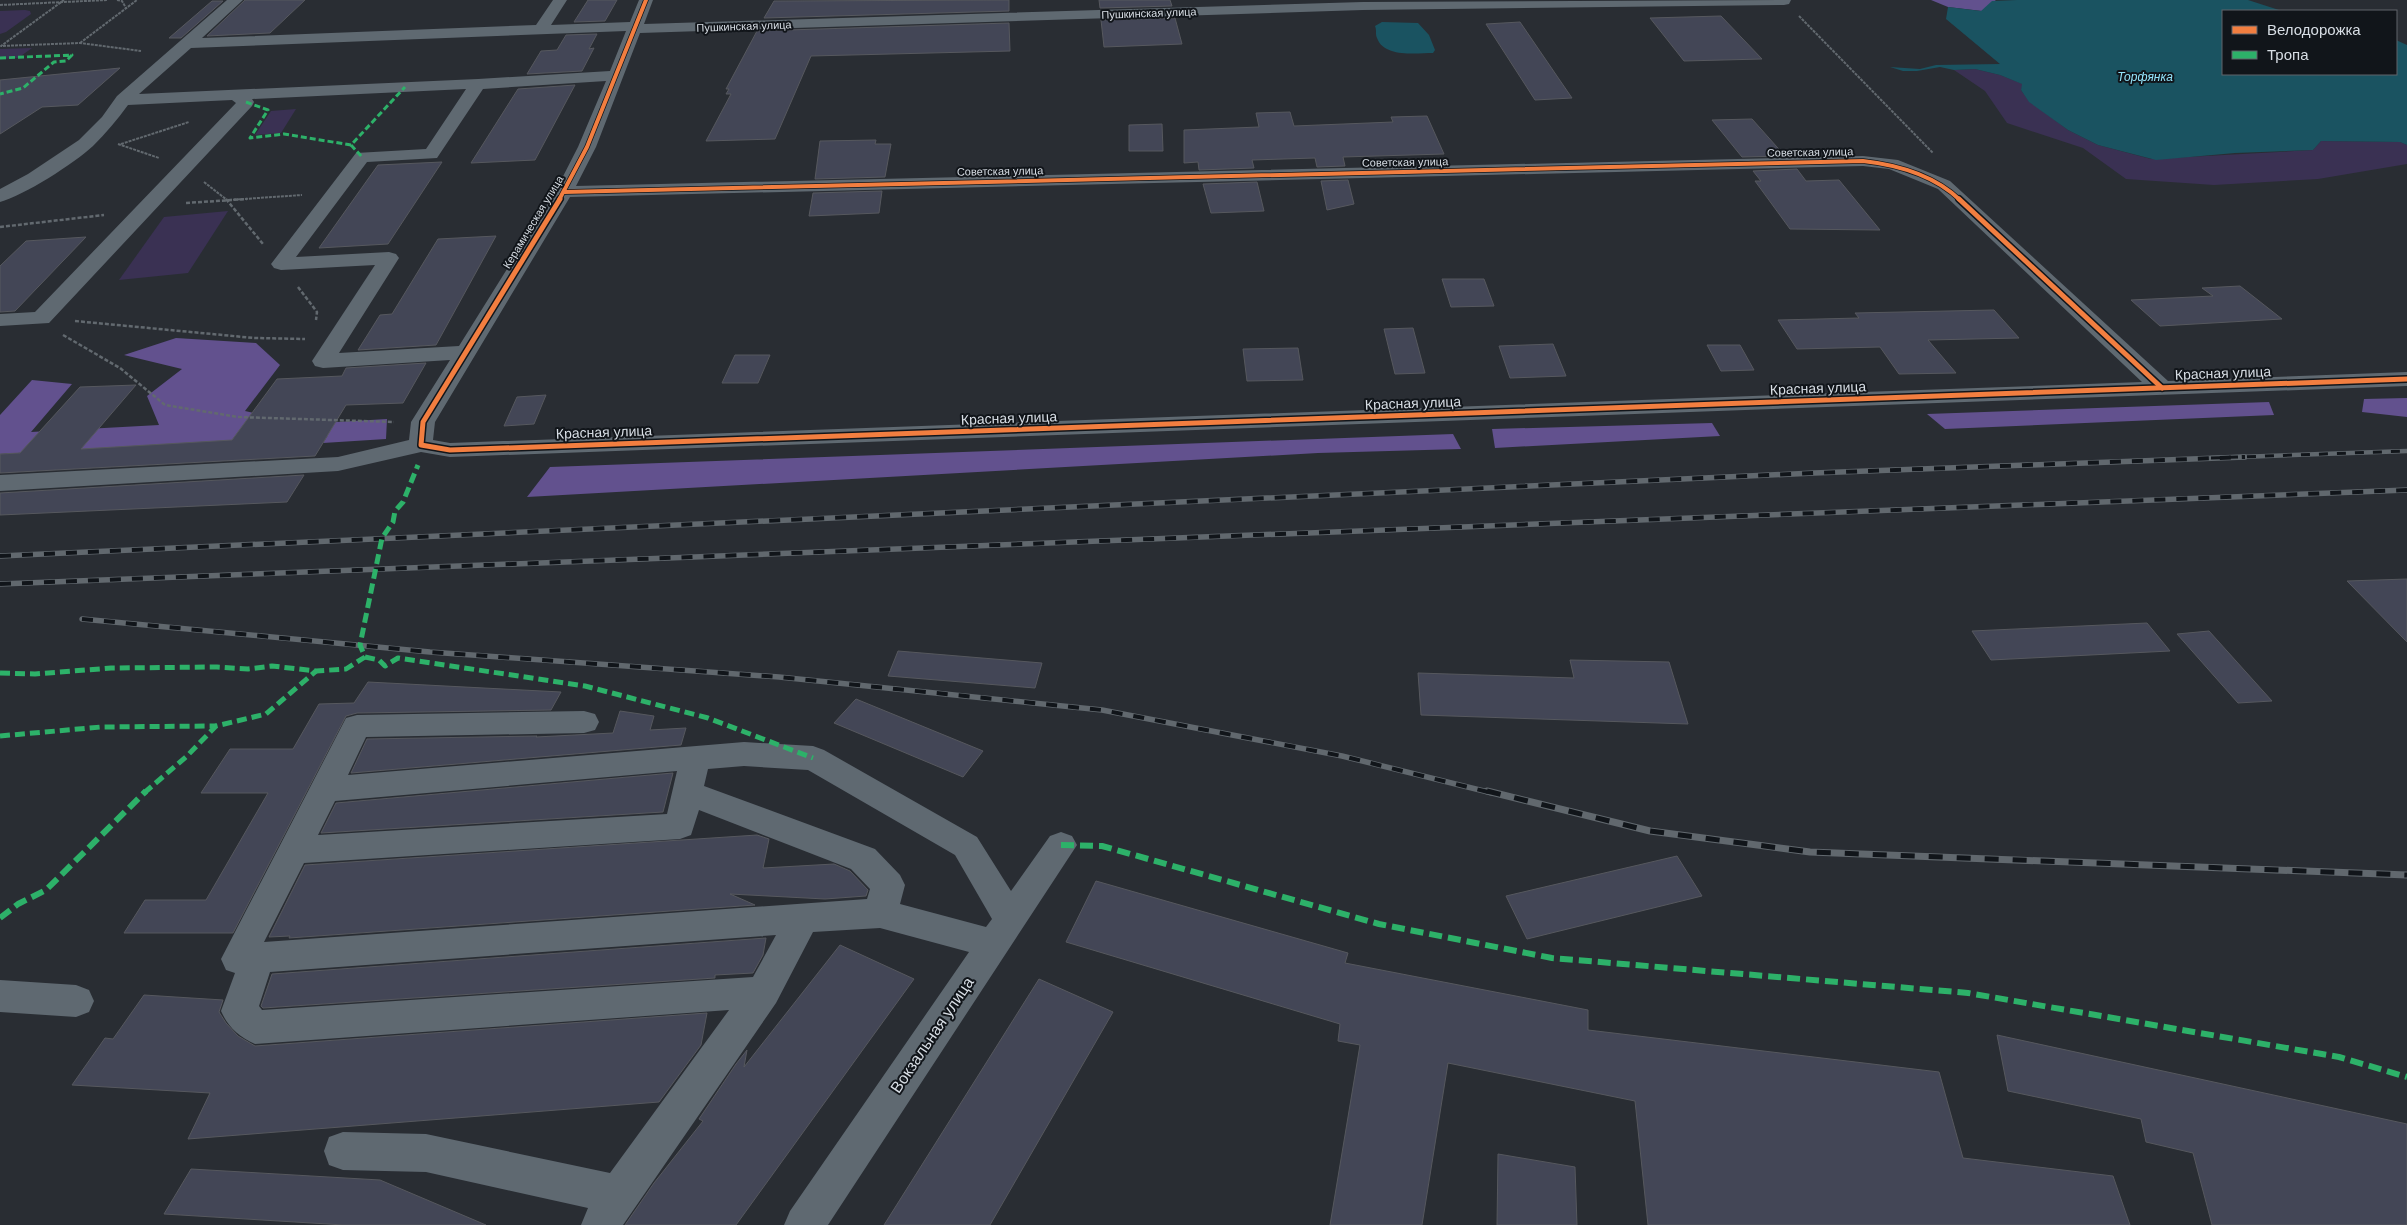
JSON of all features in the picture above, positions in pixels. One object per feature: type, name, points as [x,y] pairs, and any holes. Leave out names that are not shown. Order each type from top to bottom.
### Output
[{"type":"street","points":[[0,196],[34,178],[96,134],[123,100],[236,0]]},
{"type":"street","points":[[541,29],[560,0]]},
{"type":"street","name":"Керамическая улица","points":[[422,433],[466,352],[564,192],[587,147],[646,0]]},
{"type":"street","name":"Пушкинская улица","points":[[189,42],[1362,3],[1784,1]]},
{"type":"street","points":[[123,100],[478,84],[617,75]]},
{"type":"street","points":[[466,352],[323,361],[389,258],[280,264],[362,157],[431,154],[478,84]]},
{"type":"street","points":[[0,320],[41,318],[246,102],[236,95]]},
{"type":"street","name":"Советская улица","points":[[564,192],[1863,161],[1892,164],[1944,185],[2162,388]]},
{"type":"street","name":"Красная улица","points":[[422,433],[460,450],[2407,379]]},
{"type":"street","points":[[0,483],[338,464],[422,433]]},
{"type":"street","points":[[584,722],[357,726],[238,959],[880,913],[1002,932]]},
{"type":"street","points":[[324,789],[744,754],[813,758],[966,846],[1002,932]]},
{"type":"street","points":[[294,850],[680,826],[695,758]]},
{"type":"street","points":[[688,792],[863,859],[888,885],[880,913]]},
{"type":"street","name":"Вокзальная улица","points":[[804,1225],[1061,845]]},
{"type":"street","points":[[344,1151],[426,1153],[610,1210],[763,992],[803,918]]},
{"type":"street","points":[[258,957],[239,1011],[255,1027],[763,992]]},
{"type":"street","points":[[0,996],[76,1001]]},
{"type":"path","points":[[0,5],[107,0]]},
{"type":"path","points":[[117,0],[122,1],[126,8]]},
{"type":"path","points":[[80,43],[137,0]]},
{"type":"path","points":[[0,46],[62,1]]},
{"type":"path","points":[[0,46],[80,43],[143,52],[142,56],[171,58]]},
{"type":"path","points":[[110,147],[194,120]]},
{"type":"path","points":[[96,134],[99,139],[185,167]]},
{"type":"path","points":[[41,318],[254,338],[314,339]]},
{"type":"path","points":[[41,318],[57,332],[120,368],[165,405],[238,417],[422,433]]},
{"type":"shaded area","points":[[1931,0],[1996,0],[1982,11],[1948,7]]},
{"type":"shaded area","points":[[0,11],[30,11],[31,14],[6,32],[0,34]]},
{"type":"shaded area","points":[[32,48],[18,58],[0,59],[0,49]]},
{"type":"shaded area","points":[[1975,69],[2000,75],[2023,84],[2021,90],[2029,101],[2068,130],[2098,145],[2151,159],[2313,150],[2321,141],[2400,142],[2407,145],[2407,164],[2318,179],[2214,185],[2126,179],[2083,148],[2007,123],[1985,91],[1954,70]]},
{"type":"shaded area","points":[[296,109],[281,133],[255,135],[271,111]]},
{"type":"shaded area","points":[[228,211],[188,273],[119,280],[164,217]]},
{"type":"shaded area","points":[[176,338],[256,343],[280,365],[245,411],[304,424],[387,419],[386,439],[323,443],[328,435],[0,454],[0,415],[32,380],[72,384],[31,432],[159,425],[147,396],[182,369],[124,355]]},
{"type":"shaded area","points":[[2407,398],[2407,417],[2362,412],[2364,399]]},
{"type":"shaded area","points":[[2269,402],[2274,415],[1945,429],[1927,414]]},
{"type":"shaded area","points":[[1712,423],[1720,436],[1495,448],[1492,429]]},
{"type":"shaded area","points":[[1453,434],[1461,449],[1318,453],[527,497],[550,467]]},
{"type":"water","name":"Торфянка","points":[[2248,0],[2279,10],[2222,10],[2222,75],[2397,75],[2397,40],[2407,45],[2407,145],[2400,142],[2321,141],[2313,150],[2235,153],[2156,160],[2098,145],[2068,130],[2029,102],[2021,90],[2022,84],[2000,75],[1975,69],[1954,70],[1940,67],[1917,71],[1903,71],[1890,67],[1920,69],[1936,65],[2000,64],[1946,19],[1948,7],[1981,11],[1992,1]]},
{"type":"water","points":[[1382,22],[1418,23],[1429,35],[1435,50],[1433,53],[1410,54],[1386,49],[1376,35],[1375,26]]},
{"type":"building","points":[[245,0],[305,0],[270,33],[207,36]]},
{"type":"building","points":[[588,0],[617,0],[605,21],[574,22]]},
{"type":"building","points":[[1009,0],[1009,11],[764,18],[774,1]]},
{"type":"building","points":[[1099,0],[1170,0],[1172,6],[1100,8]]},
{"type":"building","points":[[212,1],[223,1],[181,38],[169,38]]},
{"type":"building","points":[[1721,16],[1762,59],[1684,61],[1650,18]]},
{"type":"building","points":[[1175,18],[1182,44],[1104,47],[1101,20]]},
{"type":"building","points":[[1520,22],[1572,98],[1535,100],[1486,24]]},
{"type":"building","points":[[1009,23],[1010,51],[811,56],[775,139],[706,141],[731,94],[726,94],[729,89],[726,89],[757,31]]},
{"type":"building","points":[[597,34],[589,49],[594,48],[582,71],[527,74],[541,51],[557,50],[566,35]]},
{"type":"building","points":[[120,68],[78,105],[42,107],[0,134],[0,80]]},
{"type":"building","points":[[575,85],[535,160],[471,163],[518,89]]},
{"type":"building","points":[[1290,112],[1294,126],[1393,122],[1391,117],[1427,116],[1444,154],[1343,157],[1345,166],[1317,167],[1315,158],[1252,160],[1254,168],[1199,170],[1198,162],[1184,163],[1184,130],[1259,127],[1256,113]]},
{"type":"building","points":[[1752,119],[1785,156],[1742,157],[1712,120]]},
{"type":"building","points":[[1162,124],[1163,151],[1129,151],[1129,125]]},
{"type":"building","points":[[876,140],[875,144],[891,144],[885,177],[815,179],[820,141]]},
{"type":"building","points":[[442,162],[388,244],[319,248],[378,165]]},
{"type":"building","points":[[1797,169],[1806,181],[1839,180],[1880,230],[1790,229],[1755,181],[1761,181],[1753,171]]},
{"type":"building","points":[[1348,180],[1354,204],[1327,210],[1321,181]]},
{"type":"building","points":[[1257,182],[1264,211],[1211,213],[1203,184]]},
{"type":"building","points":[[882,191],[879,213],[809,216],[813,193]]},
{"type":"building","points":[[496,236],[436,345],[358,350],[380,315],[392,314],[438,239]]},
{"type":"building","points":[[86,237],[15,311],[0,312],[0,266],[26,241]]},
{"type":"building","points":[[1442,279],[1484,279],[1494,306],[1451,307]]},
{"type":"building","points":[[2240,286],[2282,319],[2160,326],[2131,300],[2213,296],[2202,288]]},
{"type":"building","points":[[1994,310],[2019,338],[1928,340],[1956,373],[1899,374],[1880,347],[1797,349],[1778,320],[1859,318],[1855,313]]},
{"type":"building","points":[[1413,328],[1425,373],[1395,374],[1384,329]]},
{"type":"building","points":[[1553,344],[1566,376],[1510,378],[1499,346]]},
{"type":"building","points":[[1707,345],[1740,345],[1754,370],[1721,371]]},
{"type":"building","points":[[1298,348],[1303,380],[1247,381],[1243,349]]},
{"type":"building","points":[[735,355],[770,355],[758,383],[722,383]]},
{"type":"building","points":[[426,363],[403,403],[346,405],[315,456],[0,473],[0,454],[20,453],[80,387],[136,385],[81,449],[232,440],[277,379],[342,376],[346,368]]},
{"type":"building","points":[[546,395],[534,424],[504,426],[517,397]]},
{"type":"building","points":[[304,475],[287,502],[0,515],[0,493]]},
{"type":"building","points":[[2407,579],[2407,642],[2347,581]]},
{"type":"building","points":[[2147,623],[2170,651],[1991,660],[1972,631]]},
{"type":"building","points":[[2209,631],[2272,701],[2238,703],[2177,634]]},
{"type":"building","points":[[898,651],[1042,663],[1035,688],[888,676]]},
{"type":"building","points":[[1570,660],[1669,662],[1688,724],[1421,715],[1418,673],[1574,678]]},
{"type":"building","points":[[368,682],[561,692],[551,710],[357,713],[346,716],[233,933],[124,933],[145,900],[206,900],[268,793],[201,793],[230,749],[293,749],[319,704],[354,703]]},
{"type":"building","points":[[856,699],[983,751],[963,777],[834,723]]},
{"type":"building","points":[[620,711],[654,716],[650,730],[686,728],[681,745],[351,773],[367,739],[536,737],[613,733]]},
{"type":"building","points":[[673,773],[663,812],[321,833],[336,803]]},
{"type":"building","points":[[757,835],[769,839],[763,868],[834,864],[850,871],[868,890],[866,896],[825,899],[730,894],[755,905],[289,938],[290,936],[269,937],[305,865]]},
{"type":"building","points":[[1677,856],[1702,896],[1527,939],[1506,896]]},
{"type":"building","points":[[1096,881],[1348,953],[1345,963],[1588,1010],[1588,1030],[1939,1072],[1963,1158],[2113,1176],[2130,1225],[1648,1225],[1635,1101],[1448,1063],[1422,1225],[1330,1225],[1360,1045],[1338,1041],[1340,1024],[1066,942]]},
{"type":"building","points":[[766,938],[763,955],[753,973],[715,975],[715,978],[263,1008],[261,1006],[272,974]]},
{"type":"building","points":[[840,945],[914,979],[736,1225],[625,1225],[654,1183],[703,1121],[699,1119],[736,1064],[747,1050],[744,1067]]},
{"type":"building","points":[[1039,979],[1113,1012],[990,1225],[884,1225]]},
{"type":"building","points":[[144,995],[223,1000],[219,1012],[226,1023],[238,1036],[255,1046],[707,1013],[701,1045],[659,1102],[188,1139],[210,1093],[72,1085],[105,1038],[113,1039]]},
{"type":"building","points":[[1997,1035],[2407,1124],[2407,1225],[2212,1225],[2193,1153],[2146,1142],[2141,1119],[2008,1091]]},
{"type":"building","points":[[1498,1154],[1575,1167],[1577,1225],[1497,1225]]},
{"type":"building","points":[[191,1169],[380,1180],[486,1225],[344,1225],[164,1214]]},
{"type":"railway","points":[[2211,458],[2407,451]]},
{"type":"railway","points":[[0,556],[1814,473],[2245,457]]},
{"type":"railway","points":[[0,584],[2407,490]]},
{"type":"railway","points":[[82,619],[430,652],[779,677],[1102,710],[1342,756],[1492,793]]},
{"type":"railway","points":[[1487,791],[1650,831],[1810,852],[2407,875]]},
{"type":"marked path","points":[[0,58],[72,55],[66,61],[54,62],[23,88],[0,94]]},
{"type":"marked path","points":[[246,102],[268,110],[250,138],[284,134],[351,145],[405,87]]},
{"type":"marked path","points":[[351,145],[362,157]]},
{"type":"marked path","points":[[0,673],[35,674],[111,668],[217,667],[248,669],[272,666],[316,671],[346,669],[365,657],[360,645],[382,538],[393,522],[395,511],[403,502],[418,465]]},
{"type":"marked path","points":[[365,657],[379,660],[385,666],[398,658],[585,686],[708,718],[813,758]]},
{"type":"marked path","points":[[0,918],[18,904],[46,890],[144,793],[186,757],[216,726],[266,714],[316,671]]},
{"type":"marked path","points":[[0,736],[101,727],[216,726]]},
{"type":"marked path","points":[[1061,845],[1102,846],[1379,924],[1552,958],[1968,993],[2339,1057],[2407,1077]]},
{"type":"cycle path","points":[[646,0],[587,147],[564,192],[423,422],[421,445],[450,450],[2407,379]]},
{"type":"cycle path","points":[[564,192],[1863,161],[1892,164],[1944,185],[2162,388]]}]
